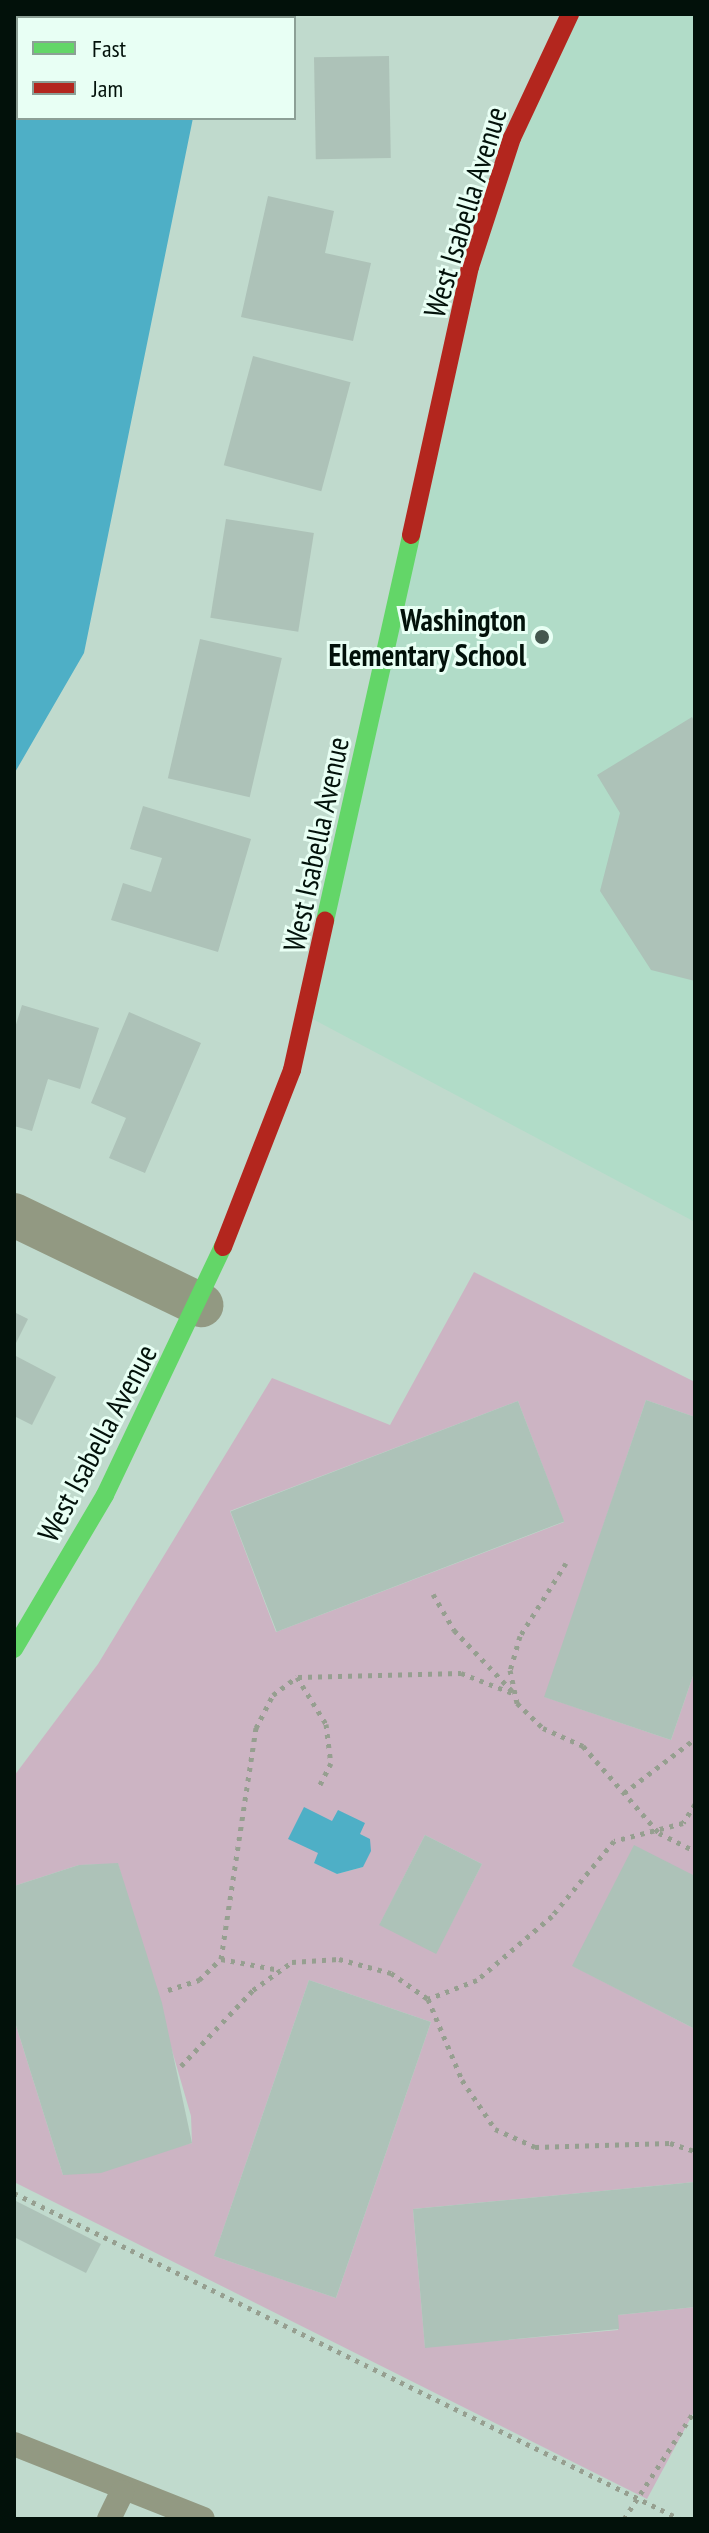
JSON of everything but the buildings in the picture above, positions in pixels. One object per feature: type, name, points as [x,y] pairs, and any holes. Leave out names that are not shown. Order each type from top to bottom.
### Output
[{"type":"street","name":"West Isabella Avenue","points":[[14,1649],[105,1495],[201,1305],[307,1016],[470,267],[512,138],[563,16]]},
{"type":"street","points":[[14,1215],[201,1305]]},
{"type":"lane","points":[[14,2444],[122,2492],[167,2501],[203,2519]]},
{"type":"lane","points":[[109,2519],[122,2492]]},
{"type":"path","points":[[516,1695],[510,1670],[520,1636],[566,1563]]},
{"type":"path","points":[[433,1594],[454,1630],[543,1728],[583,1746],[659,1833],[695,1851]]},
{"type":"path","points":[[168,1990],[199,1980],[221,1959],[256,1728],[273,1695],[297,1677],[461,1673],[516,1695]]},
{"type":"path","points":[[297,1677],[326,1724],[331,1763],[318,1789]]},
{"type":"path","points":[[624,1793],[694,1742]]},
{"type":"path","points":[[428,1999],[477,1980],[520,1943],[614,1841],[659,1833],[683,1823],[695,1804]]},
{"type":"path","points":[[221,1959],[281,1970]]},
{"type":"path","points":[[181,2066],[292,1962],[339,1959],[391,1973],[428,1999],[462,2080],[495,2129],[535,2147],[670,2143],[695,2151]]},
{"type":"path","points":[[14,2193],[680,2519]]},
{"type":"path","points":[[624,2519],[695,2410]]},
{"type":"shaded area","name":"Washington Elementary School","points":[[570,14],[695,14],[695,1222],[307,1016],[470,267]]},
{"type":"shaded area","points":[[474,1272],[695,1382],[695,1417],[646,1400],[545,1697],[671,1740],[695,1670],[695,1876],[573,1966],[695,2029],[695,2182],[413,2209],[425,2347],[618,2330],[618,2315],[695,2307],[695,2410],[647,2499],[14,2182],[14,2019],[63,2175],[192,2143],[191,2116],[118,1864],[79,1865],[14,1886],[14,1776],[98,1664],[272,1378],[390,1425]],"holes":[[[518,1401],[564,1522],[276,1632],[230,1511]],[[425,1835],[482,1864],[436,1953],[380,1924]],[[366,1849],[363,1867],[337,1874],[314,1862],[319,1854]],[[309,1980],[431,2022],[336,2298],[214,2256]]]},
{"type":"water","points":[[14,14],[74,16],[16,16],[16,120],[193,120],[84,653],[14,774]]},
{"type":"water","points":[[304,1807],[332,1821],[338,1810],[365,1823],[360,1834],[370,1839],[371,1851],[363,1867],[337,1874],[314,1863],[318,1853],[288,1839]]},
{"type":"traffic: fast","points":[[325,921],[411,535]]},
{"type":"traffic: fast","points":[[14,1649],[105,1495],[223,1247]]},
{"type":"traffic: jam","points":[[411,535],[470,267],[512,138],[570,14]]},
{"type":"traffic: jam","points":[[223,1247],[292,1070],[325,921]]},
{"type":"place","name":"Washington Elementary School","points":[[542,637]]}]
